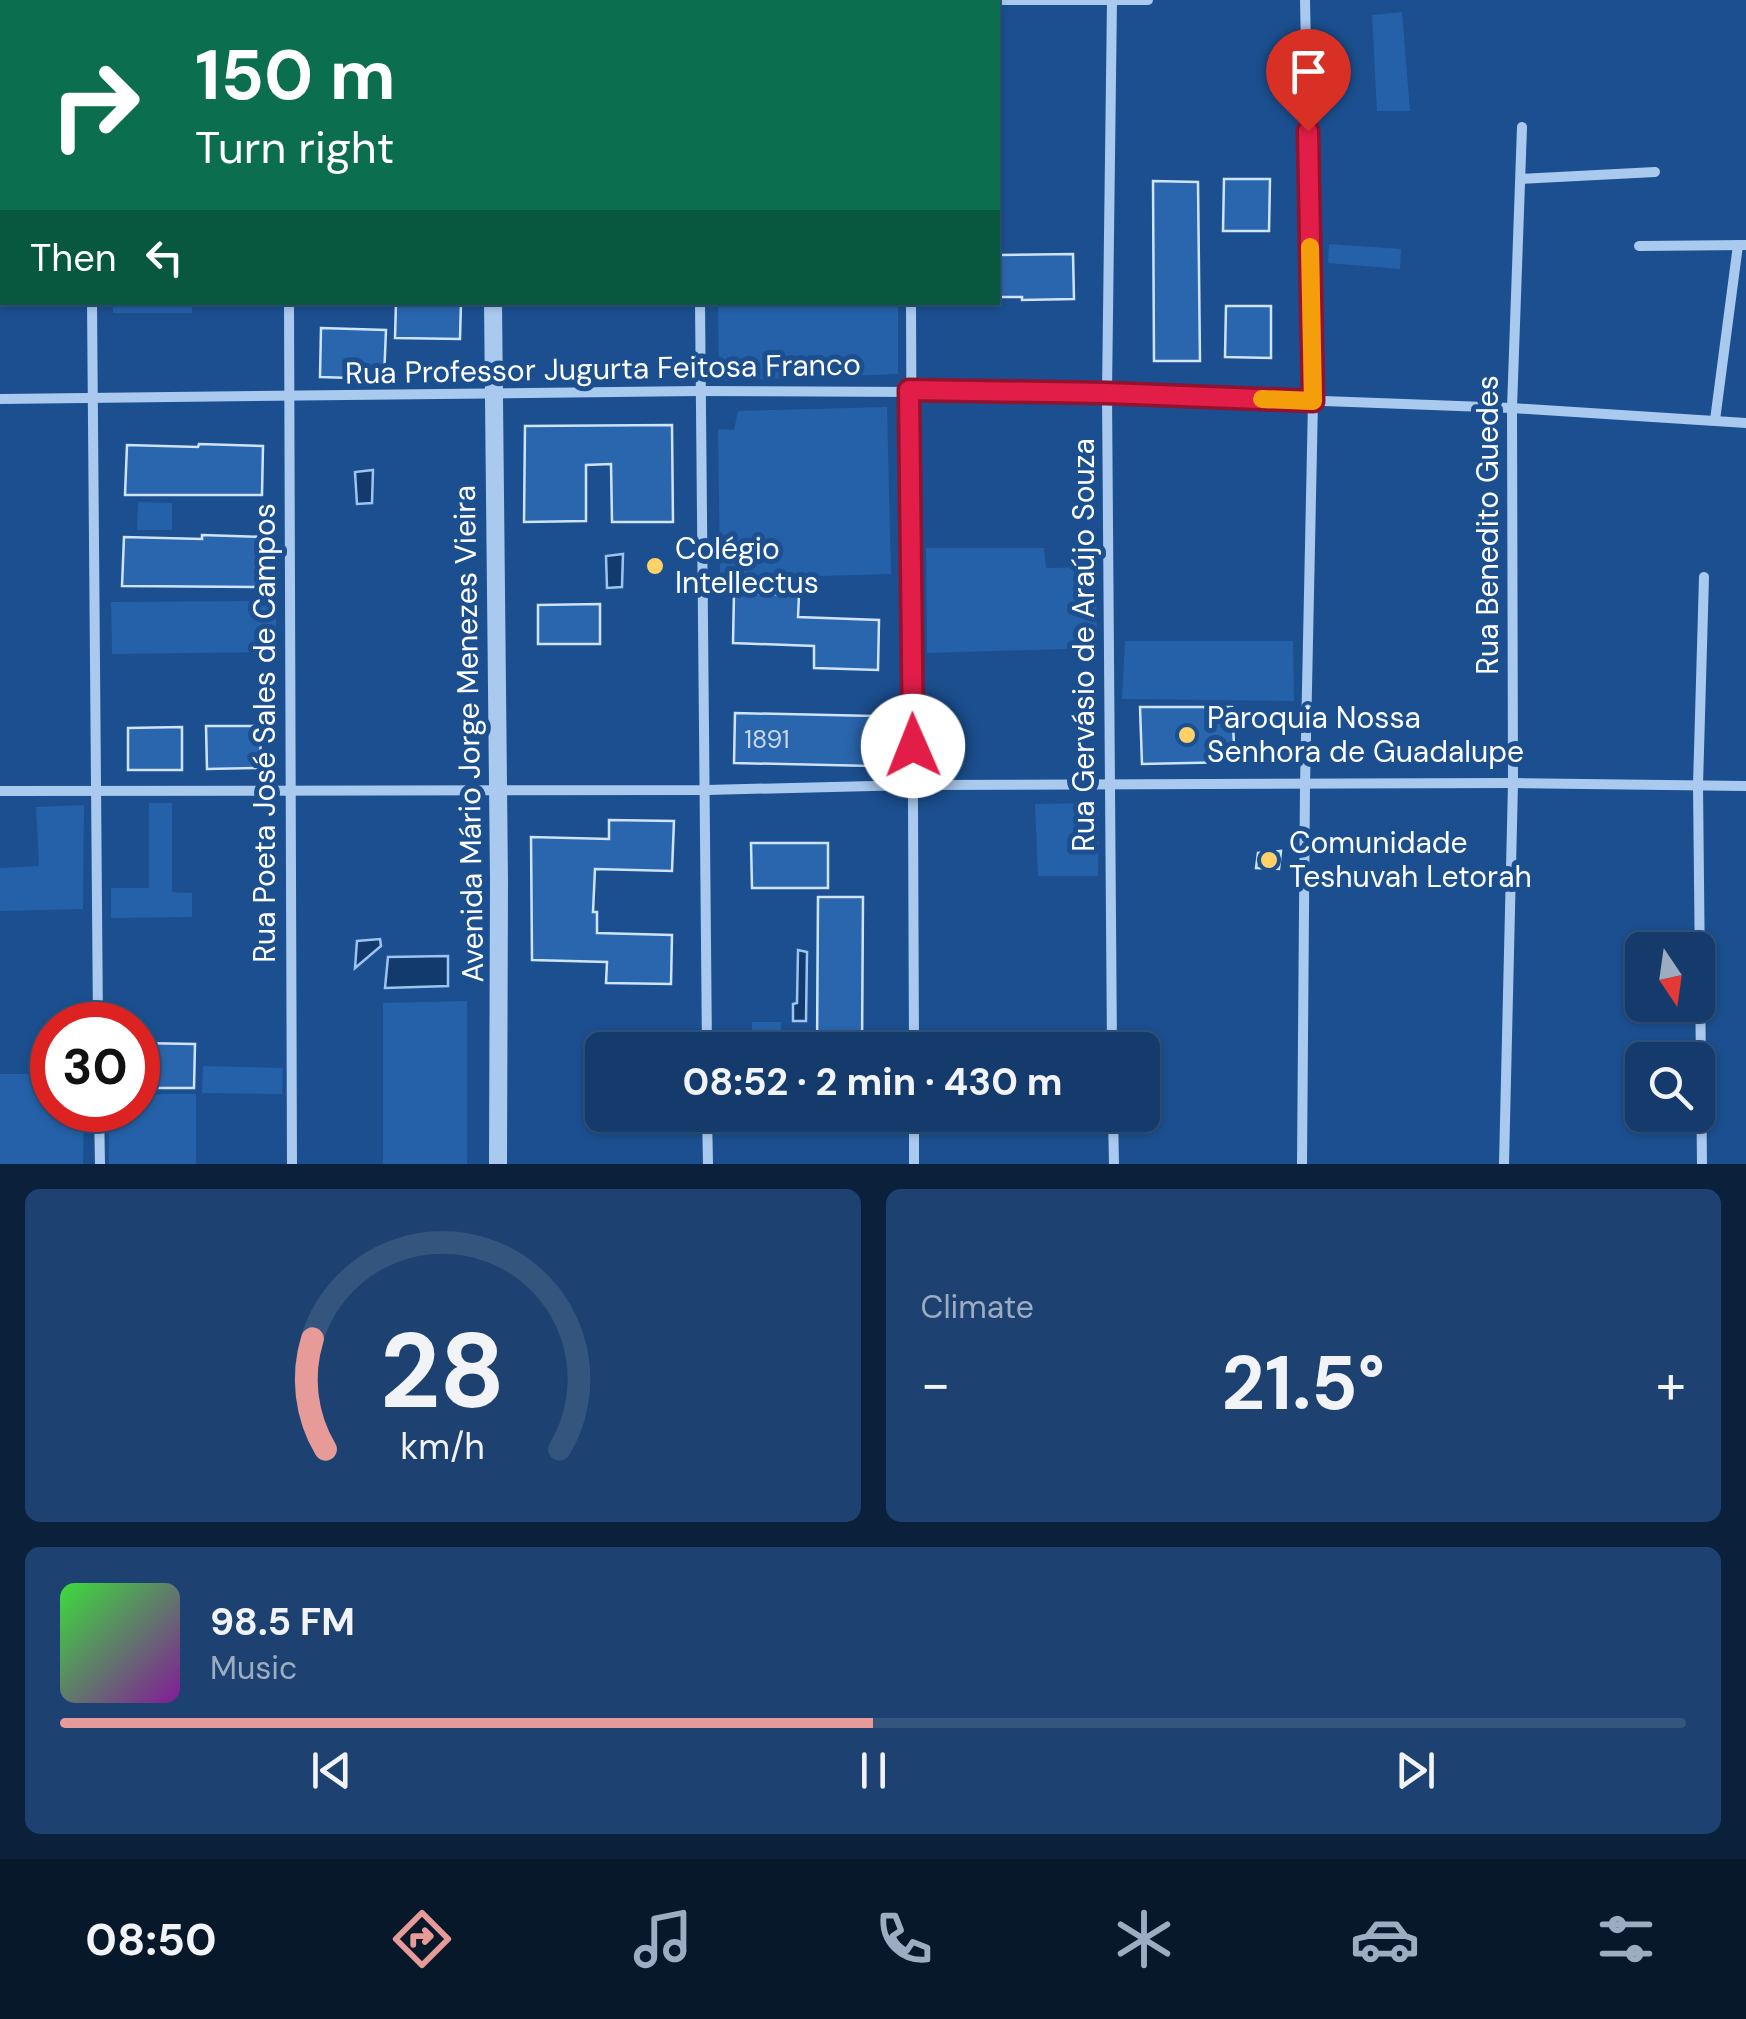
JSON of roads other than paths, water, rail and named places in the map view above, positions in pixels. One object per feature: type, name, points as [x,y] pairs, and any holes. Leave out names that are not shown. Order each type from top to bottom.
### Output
[{"type":"street","points":[[1000,1],[1148,0]]},
{"type":"street","points":[[1302,1164],[1313,401],[1305,0]]},
{"type":"street","name":"Rua Gervásio de Araújo Souza","points":[[1112,1],[1107,393],[1112,1032]]},
{"type":"street","name":"Rua Benedito Guedes","points":[[1504,1164],[1512,783],[1512,408],[1522,127]]},
{"type":"street","points":[[1521,178],[1655,172]]},
{"type":"street","points":[[1639,246],[1742,245],[1715,420]]},
{"type":"street","points":[[92,305],[98,1002]]},
{"type":"street","name":"Rua Poeta José Sales de Campos","points":[[289,305],[292,1164]]},
{"type":"street","name":"Avenida Mário Jorge Menezes Vieira","points":[[493,305],[498,1164]]},
{"type":"street","points":[[700,305],[707,1032]]},
{"type":"street","points":[[911,305],[914,1032]]},
{"type":"street","name":"Rua Professor Jugurta Feitosa Franco","points":[[0,399],[909,390],[1512,408],[1746,423]]},
{"type":"street","points":[[1702,1164],[1698,785],[1704,577]]},
{"type":"street","points":[[0,791],[1512,783],[1746,786]]},
{"type":"street","points":[[99,1132],[100,1164]]},
{"type":"street","points":[[707,1132],[708,1164]]},
{"type":"street","points":[[914,1132],[914,1164]]},
{"type":"street","points":[[1113,1132],[1114,1164]]},
{"type":"place","name":"Colégio Intellectus","points":[[655,566]]},
{"type":"place","name":"Paroquia Nossa Senhora de Guadalupe","points":[[1187,735]]},
{"type":"place","name":"Comunidade Teshuvah Letorah","points":[[1269,860]]}]
